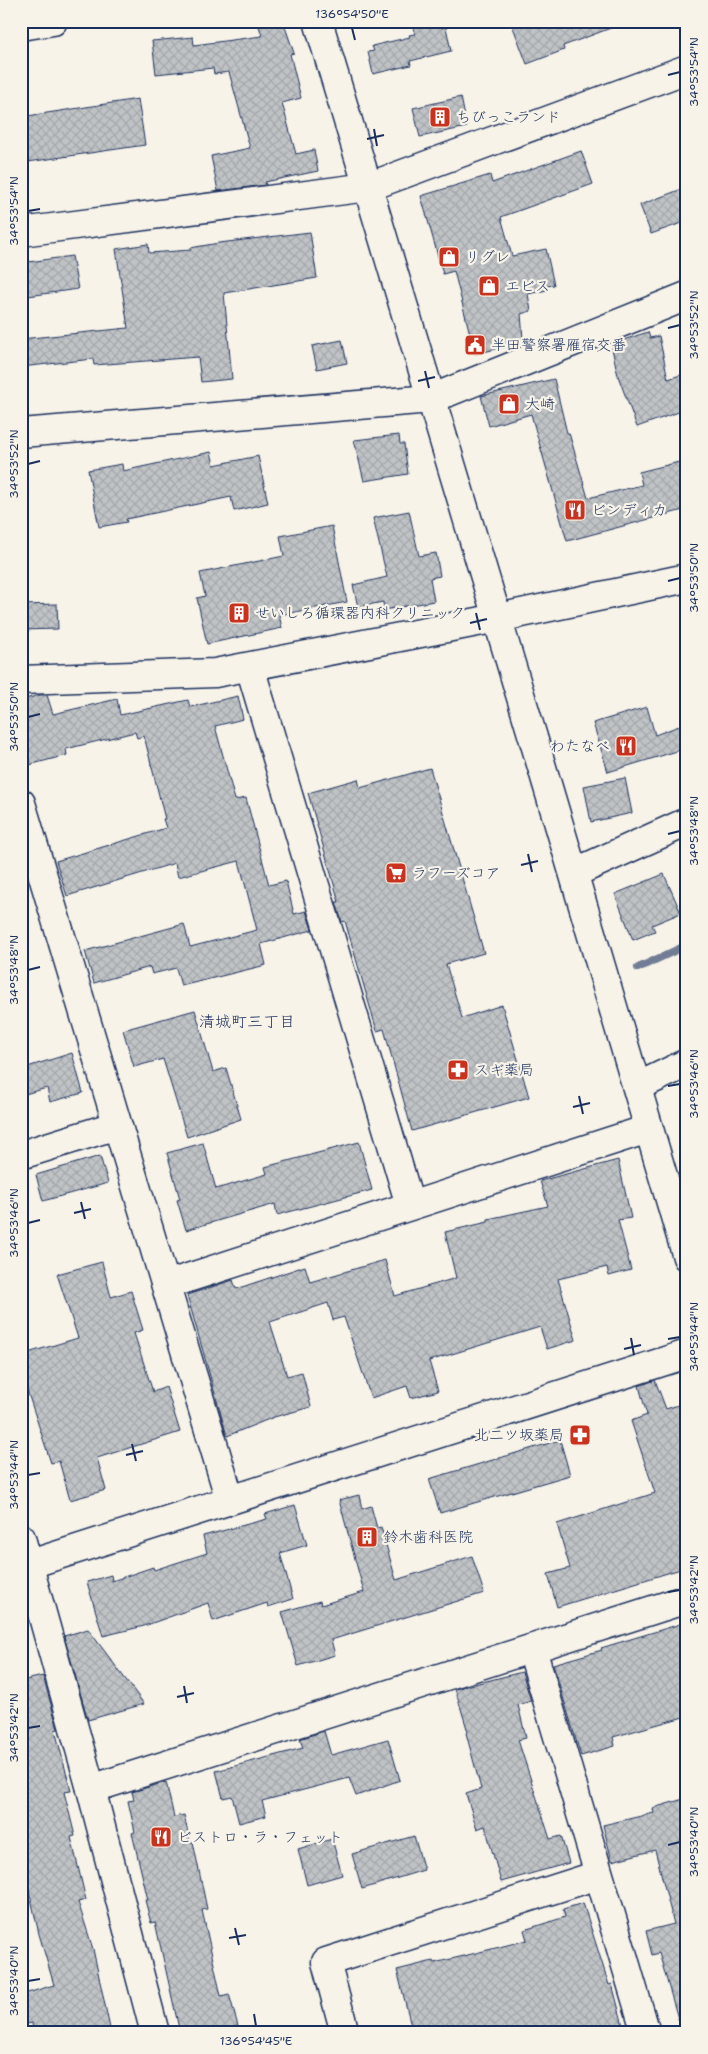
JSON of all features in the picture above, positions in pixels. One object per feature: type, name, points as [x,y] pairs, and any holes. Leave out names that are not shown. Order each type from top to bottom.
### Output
[{"type":"street","points":[[21,26],[53,21]]},
{"type":"street","points":[[318,21],[498,618],[687,1258]]},
{"type":"street","points":[[21,232],[368,187],[687,69]]},
{"type":"street","points":[[21,433],[431,399],[687,296]]},
{"type":"street","points":[[21,680],[214,673],[498,618],[687,578]]},
{"type":"street","points":[[250,667],[410,1205]]},
{"type":"street","points":[[21,803],[230,1500]]},
{"type":"street","points":[[574,873],[687,822]]},
{"type":"street","points":[[637,1087],[687,1063]]},
{"type":"street","points":[[21,1155],[117,1125]]},
{"type":"street","points":[[166,1285],[648,1129]]},
{"type":"street","points":[[25,1566],[687,1354]]},
{"type":"street","points":[[21,1538],[25,1566],[91,1789],[155,2033]]},
{"type":"street","points":[[91,1789],[687,1599]]},
{"type":"street","points":[[532,1649],[646,2033]]},
{"type":"street","points":[[345,2033],[326,1962],[598,1875]]},
{"type":"building","points":[[274,21],[283,21],[294,53],[290,54],[301,98],[282,103],[296,154],[314,150],[318,171],[265,182],[266,185],[218,191],[211,156],[250,148],[229,72],[214,74],[213,68],[156,74],[152,41],[193,37],[194,45],[262,36],[259,26]]},
{"type":"building","points":[[411,21],[440,21],[442,28],[446,27],[451,51],[410,61],[411,65],[373,74],[368,52],[374,51],[372,46],[410,37],[409,35],[415,34]]},
{"type":"building","points":[[528,21],[624,21],[624,23],[563,46],[564,50],[527,64],[513,27]]},
{"type":"building","name":"ちびっこランド","points":[[461,97],[467,127],[420,137],[413,108]]},
{"type":"building","points":[[138,99],[145,145],[21,163],[21,117]]},
{"type":"building","points":[[581,151],[593,184],[501,217],[512,256],[546,249],[554,285],[546,286],[547,290],[528,294],[531,311],[521,314],[523,339],[516,340],[517,344],[475,354],[454,271],[443,274],[421,196],[490,175],[492,183]]},
{"type":"building","points":[[687,187],[687,221],[651,234],[640,205]]},
{"type":"building","points":[[310,232],[317,278],[224,293],[232,379],[201,382],[198,357],[94,365],[93,359],[21,367],[21,339],[128,328],[116,249],[148,244],[149,253],[191,250],[190,248],[219,243]]},
{"type":"building","points":[[72,256],[78,289],[21,297],[21,263]]},
{"type":"building","points":[[648,332],[650,338],[659,336],[668,379],[687,373],[687,409],[637,427],[618,376],[611,344]]},
{"type":"building","points":[[342,340],[347,363],[317,369],[312,346]]},
{"type":"building","points":[[554,379],[567,433],[569,433],[588,498],[642,485],[639,472],[687,460],[687,509],[567,541],[531,414],[489,426],[481,396]]},
{"type":"building","points":[[399,435],[400,444],[404,444],[408,474],[364,481],[354,440]]},
{"type":"building","points":[[211,452],[214,465],[258,456],[268,503],[234,511],[231,497],[126,519],[127,522],[99,527],[88,470],[122,464],[123,471]]},
{"type":"building","points":[[409,511],[419,556],[436,553],[440,576],[430,578],[434,601],[384,610],[383,602],[358,607],[353,585],[387,577],[373,518]]},
{"type":"building","points":[[332,526],[347,602],[279,615],[282,628],[207,644],[197,598],[205,596],[200,573],[284,556],[280,536]]},
{"type":"building","points":[[57,604],[58,629],[21,630],[21,605]]},
{"type":"building","points":[[47,695],[53,714],[117,699],[120,715],[188,700],[190,707],[238,696],[243,719],[215,726],[235,800],[246,798],[269,885],[286,881],[294,914],[306,911],[312,930],[261,944],[266,965],[181,986],[176,968],[152,974],[150,967],[94,983],[85,951],[184,924],[190,947],[257,930],[239,861],[178,877],[175,863],[67,896],[56,861],[166,828],[163,819],[165,819],[144,736],[137,738],[135,732],[66,749],[67,755],[29,765],[21,738],[21,700]]},
{"type":"building","name":"わたなべ","points":[[647,707],[655,735],[687,723],[687,748],[608,772],[593,723]]},
{"type":"building","name":"ラフーズコア","points":[[430,768],[484,953],[446,964],[462,1018],[502,1005],[529,1097],[412,1131],[384,1029],[377,1031],[345,921],[342,922],[336,902],[339,902],[308,793],[358,779],[360,788]]},
{"type":"building","points":[[625,778],[632,813],[591,822],[584,786]]},
{"type":"building","points":[[664,874],[681,913],[652,925],[655,931],[633,940],[615,894]]},
{"type":"building","points":[[195,1010],[213,1072],[226,1068],[241,1119],[187,1137],[163,1059],[134,1067],[123,1030]]},
{"type":"building","points":[[72,1053],[83,1093],[50,1102],[47,1088],[21,1095],[21,1069]]},
{"type":"building","points":[[359,1142],[372,1190],[277,1215],[275,1204],[186,1230],[177,1200],[180,1199],[167,1153],[203,1143],[216,1189],[267,1174],[265,1167]]},
{"type":"building","points":[[100,1156],[108,1183],[43,1201],[36,1175]]},
{"type":"building","points":[[618,1160],[631,1218],[618,1220],[631,1270],[609,1276],[607,1267],[558,1279],[576,1340],[547,1349],[540,1327],[429,1361],[438,1391],[411,1398],[407,1386],[371,1398],[344,1317],[333,1320],[328,1303],[270,1322],[287,1376],[302,1372],[311,1407],[274,1417],[227,1436],[187,1295],[233,1280],[236,1289],[305,1266],[310,1282],[385,1260],[395,1296],[456,1278],[445,1232],[488,1222],[488,1219],[548,1206],[540,1181]]},
{"type":"building","points":[[102,1262],[111,1297],[131,1291],[143,1330],[134,1333],[153,1392],[166,1387],[180,1432],[97,1458],[106,1490],[70,1500],[59,1461],[51,1463],[21,1372],[21,1355],[78,1338],[57,1274]]},
{"type":"building","points":[[655,1380],[666,1409],[687,1402],[687,1567],[557,1607],[548,1574],[570,1568],[557,1524],[655,1493],[631,1421],[647,1415],[639,1386]]},
{"type":"building","points":[[560,1440],[570,1475],[440,1513],[429,1479]]},
{"type":"building","points":[[359,1495],[362,1509],[371,1506],[377,1528],[381,1527],[396,1580],[472,1556],[484,1593],[331,1640],[335,1655],[298,1666],[282,1612],[320,1601],[321,1605],[364,1592],[339,1500]]},
{"type":"building","points":[[295,1505],[307,1545],[280,1553],[293,1599],[268,1607],[267,1603],[213,1621],[208,1603],[144,1626],[103,1636],[87,1582],[111,1575],[112,1581],[153,1567],[154,1570],[207,1553],[203,1536],[267,1519],[265,1514]]},
{"type":"building","points":[[687,1622],[687,1716],[613,1737],[615,1746],[581,1756],[553,1664]]},
{"type":"building","points":[[88,1629],[144,1704],[88,1720],[64,1636]]},
{"type":"building","points":[[522,1672],[531,1701],[518,1705],[526,1738],[518,1740],[550,1839],[561,1836],[569,1863],[501,1882],[485,1826],[477,1829],[466,1794],[481,1789],[466,1733],[468,1732],[455,1689]]},
{"type":"building","points":[[43,1676],[58,1729],[55,1730],[71,1791],[64,1792],[75,1836],[71,1837],[86,1900],[78,1902],[93,1949],[111,2033],[33,2033],[32,2023],[21,2025],[21,1995],[54,1985],[39,1934],[21,1855],[21,1681]]},
{"type":"building","points":[[324,1731],[331,1755],[388,1739],[400,1780],[356,1796],[349,1778],[262,1801],[266,1816],[239,1823],[232,1796],[223,1798],[216,1771],[303,1748],[300,1739]]},
{"type":"building","points":[[166,1782],[174,1817],[184,1815],[190,1842],[193,1842],[207,1909],[202,1910],[221,1996],[229,1994],[238,2026],[215,2033],[180,2033],[155,1922],[151,1923],[145,1900],[148,1900],[132,1833],[135,1832],[128,1801],[134,1800],[132,1792]]},
{"type":"building","points":[[687,1798],[687,2028],[681,2029],[659,1953],[652,1955],[646,1931],[674,1924],[655,1850],[612,1861],[603,1825],[654,1813],[653,1808]]},
{"type":"building","points":[[414,1836],[424,1870],[362,1889],[352,1854]]},
{"type":"building","points":[[332,1839],[342,1875],[307,1885],[298,1849]]},
{"type":"building","points":[[583,1903],[609,1985],[612,1984],[625,2033],[413,2033],[397,1970],[527,1940],[524,1930],[565,1917],[563,1909]]},
{"type":"waterway","points":[[638,968],[687,945]]},
{"type":"place","name":"ちびっこランド","points":[[440,117]]},
{"type":"place","name":"リグレ","points":[[449,257]]},
{"type":"place","name":"エビス","points":[[489,286]]},
{"type":"place","name":"半田警察署雁宿交番","points":[[475,345]]},
{"type":"place","name":"大崎","points":[[509,404]]},
{"type":"place","name":"ビンディカ","points":[[575,510]]},
{"type":"place","name":"せいしろ循環器内科クリニック","points":[[239,613]]},
{"type":"place","name":"わたなべ","points":[[626,746]]},
{"type":"place","name":"ラフーズコア","points":[[396,873]]},
{"type":"place","name":"スギ薬局","points":[[458,1070]]},
{"type":"place","name":"北二ツ坂薬局","points":[[580,1435]]},
{"type":"place","name":"鈴木歯科医院","points":[[367,1537]]},
{"type":"place","name":"ビストロ・ラ・フェット","points":[[161,1837]]},
{"type":"district","name":"清城町三丁目","points":[[247,1021]]}]
